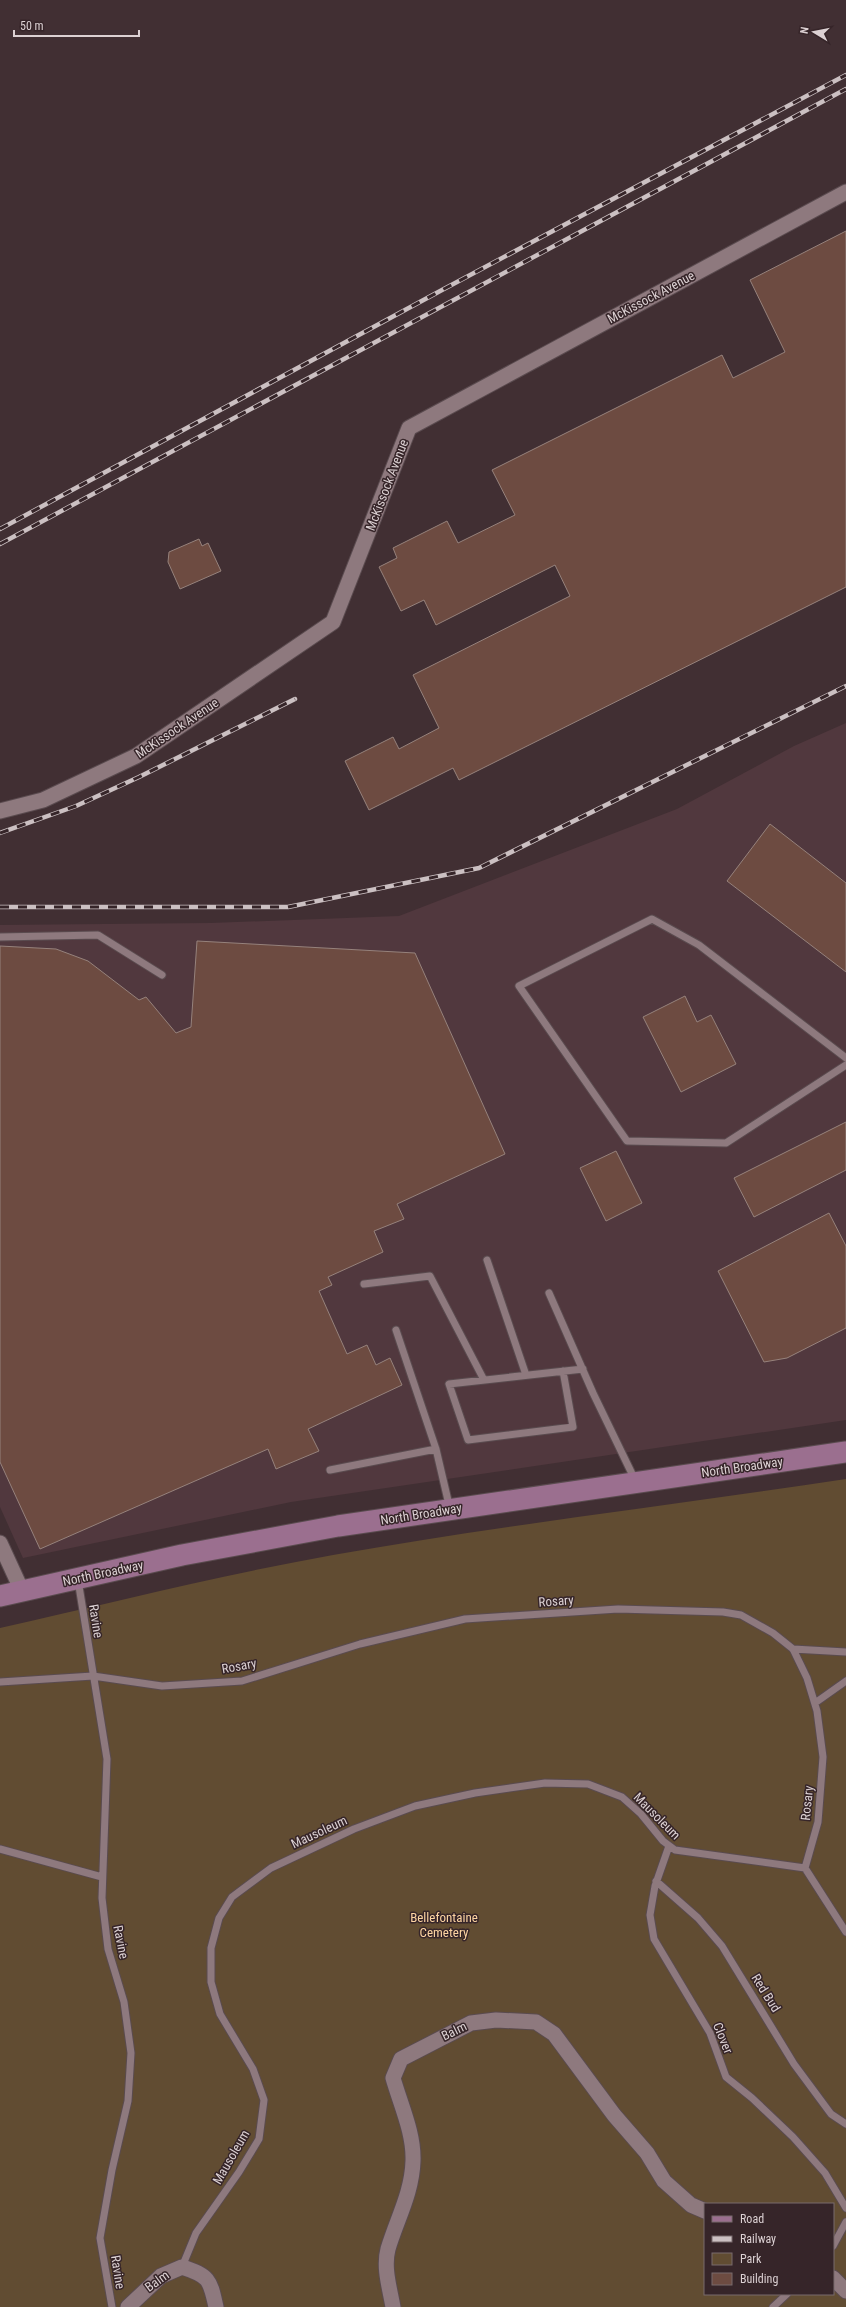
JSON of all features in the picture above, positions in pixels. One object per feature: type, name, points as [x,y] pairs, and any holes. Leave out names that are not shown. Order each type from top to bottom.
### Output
[{"type":"main road","name":"North Broadway","points":[[0,1596],[182,1555],[338,1526],[846,1452]]},
{"type":"street","name":"McKissock Avenue","points":[[0,811],[43,800],[136,756],[334,622],[409,428],[846,192]]},
{"type":"street","points":[[0,1543],[22,1591]]},
{"type":"street","name":"Balm","points":[[393,2307],[387,2274],[388,2250],[408,2198],[413,2162],[412,2138],[393,2078],[402,2059],[471,2023],[496,2020],[536,2022],[554,2034],[614,2115],[647,2153],[664,2180],[691,2205],[704,2211]]},
{"type":"street","name":"Balm","points":[[128,2307],[161,2276],[182,2267],[199,2272],[210,2283],[216,2307]]},
{"type":"street","points":[[834,2279],[846,2291]]},
{"type":"lane","points":[[846,1058],[699,945],[652,919],[519,986],[627,1141],[726,1144],[846,1065]]},
{"type":"lane","points":[[0,937],[98,935],[162,975]]},
{"type":"lane","points":[[487,1260],[526,1374]]},
{"type":"lane","points":[[364,1284],[430,1276],[484,1380]]},
{"type":"lane","points":[[549,1293],[636,1482]]},
{"type":"lane","points":[[396,1330],[436,1449],[450,1509]]},
{"type":"lane","points":[[564,1371],[573,1427],[468,1440],[449,1384],[526,1374],[583,1369]]},
{"type":"lane","points":[[330,1470],[436,1449]]},
{"type":"lane","name":"Ravine","points":[[77,1578],[107,1759],[102,1877],[108,1949],[124,2002],[131,2053],[128,2101],[112,2170],[100,2238],[112,2307]]},
{"type":"lane","name":"Rosary","points":[[0,1682],[93,1676],[162,1686],[242,1681],[360,1644],[465,1619],[618,1609],[723,1612],[741,1615],[773,1633],[793,1649],[807,1678],[815,1703],[823,1757],[818,1822],[805,1868]]},
{"type":"lane","points":[[793,1649],[846,1652]]},
{"type":"lane","points":[[815,1703],[846,1681]]},
{"type":"lane","name":"Mausoleum","points":[[182,2267],[196,2233],[239,2172],[259,2139],[264,2100],[253,2068],[220,2014],[211,1982],[211,1948],[219,1918],[232,1897],[271,1868],[354,1829],[415,1806],[475,1793],[545,1783],[588,1784],[622,1797],[641,1814],[669,1846],[675,1850],[805,1868]]},
{"type":"lane","name":"Clover","points":[[669,1846],[656,1881],[650,1915],[654,1939],[710,2033],[726,2077],[752,2098],[802,2147],[825,2173],[846,2208]]},
{"type":"lane","points":[[0,1849],[102,1877]]},
{"type":"lane","points":[[805,1868],[846,1932]]},
{"type":"lane","name":"Red Bud","points":[[656,1881],[698,1918],[722,1946],[794,2064],[831,2114],[846,2124]]},
{"type":"lane","points":[[834,2244],[846,2222]]},
{"type":"lane","points":[[773,2307],[786,2295]]},
{"type":"shaded area","points":[[846,723],[846,1420],[291,1502],[23,1558],[0,1507],[0,925],[211,923],[399,916],[677,809],[794,746]]},
{"type":"green space","name":"Bellefontaine Cemetery","points":[[846,1479],[846,2307],[0,2307],[0,1628],[208,1580],[291,1563],[397,1544]]},
{"type":"building","points":[[846,231],[846,587],[459,780],[453,768],[369,810],[345,761],[393,737],[399,749],[439,728],[413,675],[570,596],[555,565],[436,625],[424,600],[401,611],[379,567],[397,558],[393,548],[447,521],[458,543],[515,515],[492,470],[722,355],[733,378],[785,352],[750,280]]},
{"type":"building","points":[[199,539],[202,546],[208,543],[221,571],[180,589],[168,562],[169,552]]},
{"type":"building","points":[[770,824],[846,883],[846,972],[727,881]]},
{"type":"building","points":[[197,941],[415,953],[505,1154],[397,1204],[404,1219],[374,1231],[383,1252],[328,1277],[332,1285],[319,1291],[347,1354],[367,1345],[376,1365],[390,1358],[402,1385],[308,1429],[319,1451],[276,1469],[268,1449],[40,1549],[0,1462],[0,946],[56,949],[88,961],[139,1000],[146,997],[176,1033],[191,1027]]},
{"type":"building","points":[[685,996],[697,1022],[711,1015],[736,1064],[681,1092],[643,1017]]},
{"type":"building","points":[[846,1122],[846,1170],[754,1217],[734,1178]]},
{"type":"building","points":[[616,1151],[642,1203],[606,1221],[580,1168]]},
{"type":"building","points":[[829,1213],[846,1246],[846,1328],[787,1358],[764,1362],[718,1271]]},
{"type":"railway","points":[[0,529],[442,290],[846,75]]},
{"type":"railway","points":[[0,544],[846,89]]},
{"type":"railway","points":[[0,907],[288,907],[479,868],[846,686]]},
{"type":"railway","points":[[0,833],[76,806],[139,777],[295,699]]}]
